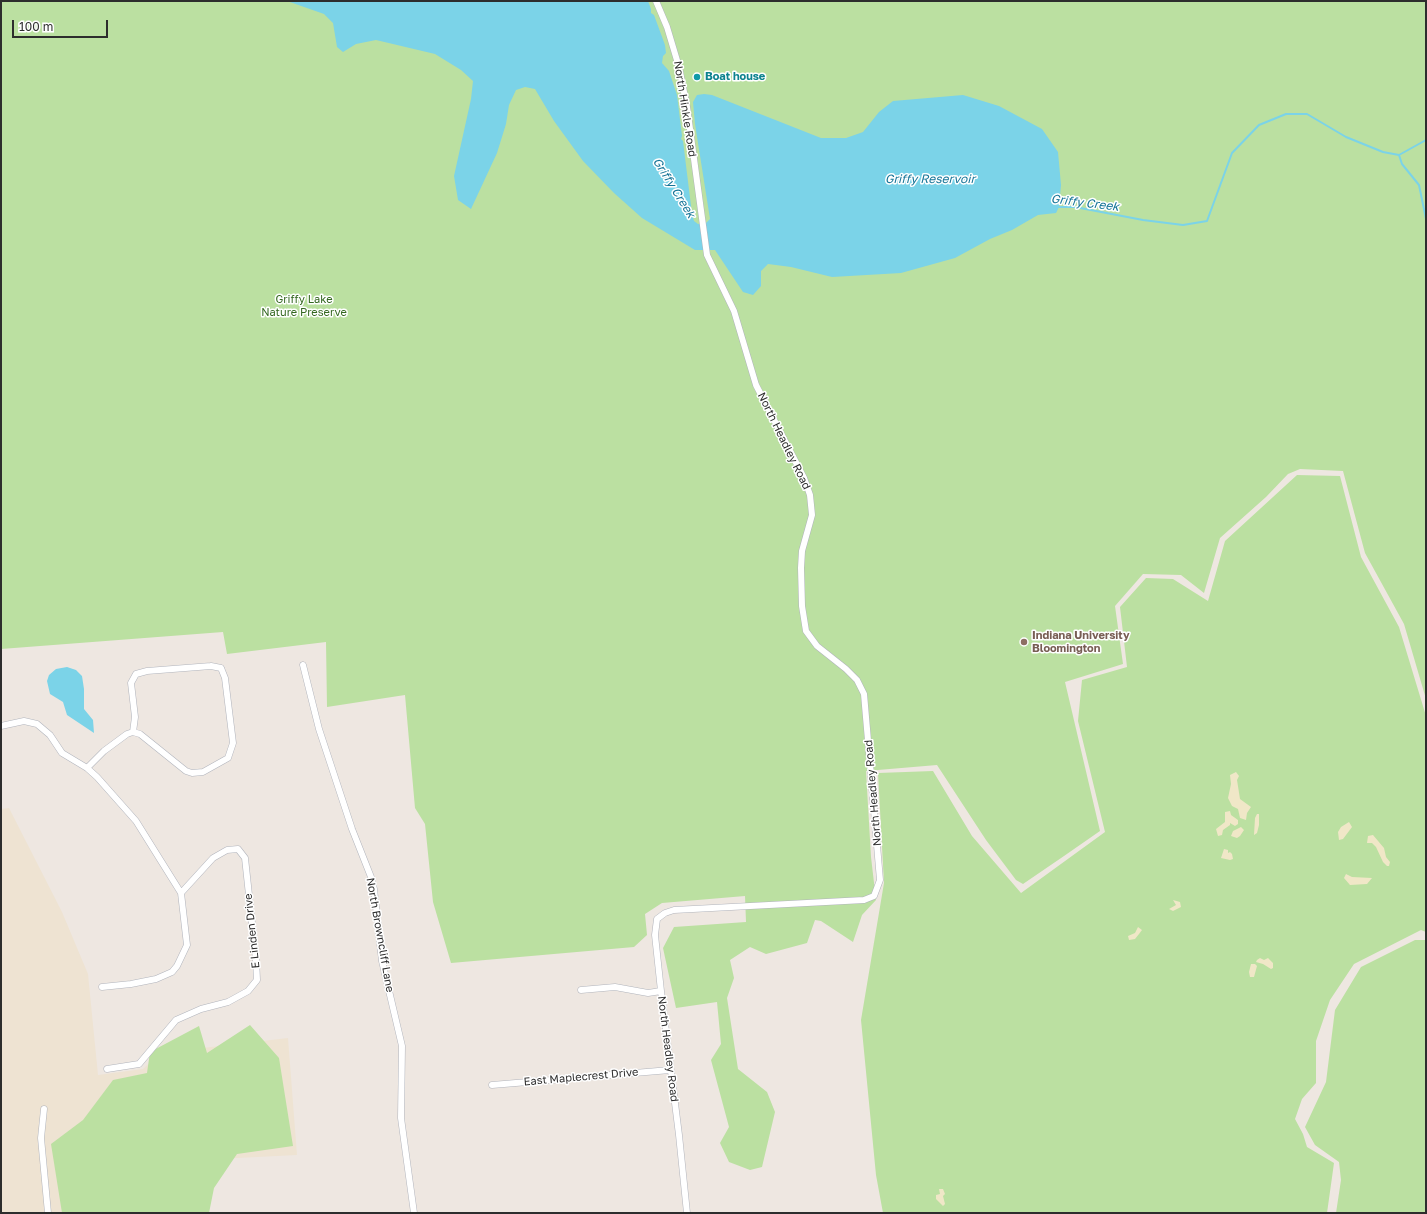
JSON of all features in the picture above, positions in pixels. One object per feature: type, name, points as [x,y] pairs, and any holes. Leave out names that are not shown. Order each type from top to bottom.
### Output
[{"type":"street","name":"North Hinkle Road","points":[[656,1],[669,32],[679,67],[688,108],[701,220]]},
{"type":"street","name":"North Headley Road","points":[[687,1213],[661,991],[656,927],[657,919],[663,914],[674,910],[864,900],[874,896],[880,880],[864,694],[857,680],[817,646],[807,634],[804,622],[800,568],[802,551],[812,515],[810,495],[804,478],[761,395],[746,356],[734,311],[707,255],[701,220]]},
{"type":"street","name":"North Browncliff Lane","points":[[303,665],[319,729],[352,829],[371,877],[374,890],[382,961],[402,1046],[401,1118],[414,1213]]},
{"type":"street","points":[[87,768],[104,751],[127,734],[133,732],[140,734],[186,771],[192,773],[203,772],[228,758],[233,743],[225,678],[221,668],[211,666],[155,670],[136,674],[131,683],[135,717],[133,732]]},
{"type":"street","points":[[1,726],[18,721],[37,724],[50,735],[62,753],[87,768],[136,821],[181,893],[187,945],[178,966],[172,972],[156,979],[102,987]]},
{"type":"street","name":"E Linden Drive","points":[[107,1069],[139,1064],[176,1020],[201,1009],[228,1002],[248,991],[257,980],[245,858],[238,849],[228,850],[213,858],[181,893]]},
{"type":"street","points":[[581,990],[615,987],[648,992],[661,991]]},
{"type":"street","name":"East Maplecrest Drive","points":[[492,1085],[670,1070]]},
{"type":"street","points":[[44,1109],[41,1138],[48,1213]]},
{"type":"shaded area","points":[[9,808],[62,912],[88,974],[98,1075],[143,1069],[160,1053],[288,1038],[297,1155],[178,1161],[184,1213],[1,1213],[1,809]]},
{"type":"green space","name":"Griffy Lake Nature Preserve","points":[[1,1],[1426,1],[1426,699],[1404,624],[1365,553],[1343,471],[1300,469],[1288,474],[1266,497],[1220,538],[1204,593],[1181,575],[1143,574],[1115,606],[1123,664],[1065,682],[1100,831],[1023,884],[1016,880],[986,840],[937,765],[866,771],[871,857],[876,900],[862,915],[853,942],[821,921],[815,920],[807,943],[766,954],[750,947],[730,960],[734,978],[727,998],[738,1069],[767,1092],[775,1112],[762,1167],[750,1170],[729,1162],[720,1143],[729,1127],[711,1060],[721,1044],[717,1002],[676,1008],[663,948],[674,927],[746,922],[745,896],[662,903],[645,914],[647,935],[634,947],[451,963],[433,902],[425,824],[415,808],[405,695],[327,707],[326,642],[227,654],[223,632],[1,649]]},
{"type":"green space","points":[[1297,475],[1340,476],[1361,557],[1399,627],[1426,716],[1426,932],[1421,930],[1354,964],[1330,1000],[1316,1041],[1316,1083],[1302,1099],[1295,1119],[1303,1134],[1307,1147],[1334,1163],[1327,1213],[883,1213],[876,1175],[861,1020],[884,883],[878,773],[933,771],[972,836],[1021,893],[1105,832],[1078,721],[1082,680],[1127,667],[1120,607],[1146,578],[1173,579],[1208,601],[1225,541]]},
{"type":"green space","points":[[1415,940],[1426,940],[1426,1213],[1336,1213],[1341,1180],[1339,1162],[1315,1145],[1305,1127],[1326,1082],[1335,1010],[1361,967]]},
{"type":"green space","points":[[250,1025],[279,1058],[293,1146],[237,1154],[214,1188],[209,1213],[62,1213],[51,1144],[83,1120],[113,1080],[147,1073],[150,1052],[199,1026],[207,1053]]},
{"type":"sand","points":[[1236,772],[1239,776],[1237,780],[1240,799],[1251,807],[1247,813],[1246,820],[1240,818],[1238,809],[1232,806],[1228,798],[1231,784],[1230,775]]},
{"type":"sand","points":[[1230,811],[1231,815],[1238,820],[1238,824],[1235,826],[1230,823],[1230,825],[1223,830],[1222,835],[1218,836],[1216,829],[1225,822],[1225,812]]},
{"type":"sand","points":[[1257,814],[1259,814],[1259,825],[1257,833],[1254,835],[1255,818]]},
{"type":"sand","points":[[1349,822],[1352,827],[1343,839],[1339,840],[1338,832],[1341,827]]},
{"type":"sand","points":[[1241,827],[1244,830],[1240,836],[1237,838],[1231,836],[1233,831]]},
{"type":"sand","points":[[1373,835],[1384,848],[1386,857],[1390,862],[1389,866],[1383,862],[1376,847],[1372,843],[1367,843],[1368,836]]},
{"type":"sand","points":[[1224,849],[1228,850],[1228,853],[1230,852],[1232,854],[1233,859],[1230,860],[1221,858]]},
{"type":"sand","points":[[1346,874],[1352,877],[1372,878],[1367,884],[1350,885],[1344,878]]},
{"type":"sand","points":[[1173,900],[1180,902],[1181,907],[1173,911],[1169,909],[1176,905]]},
{"type":"sand","points":[[1138,927],[1142,930],[1135,939],[1129,940],[1128,936],[1135,933]]},
{"type":"sand","points":[[1260,958],[1264,960],[1268,958],[1273,963],[1273,968],[1271,969],[1256,962]]},
{"type":"sand","points":[[1251,964],[1255,964],[1257,966],[1254,977],[1250,977],[1249,972]]},
{"type":"sand","points":[[939,1189],[943,1189],[945,1194],[943,1196],[945,1204],[943,1206],[936,1199],[936,1195],[940,1194]]},
{"type":"water","name":"Griffy Reservoir","points":[[287,1],[648,1],[651,13],[654,15],[665,45],[666,53],[663,56],[662,63],[669,71],[677,95],[682,136],[681,139],[683,141],[692,214],[694,221],[698,224],[706,223],[710,219],[693,102],[697,95],[704,94],[712,95],[821,138],[846,138],[863,132],[879,112],[893,101],[963,95],[999,106],[1042,129],[1058,152],[1061,185],[1059,207],[1056,213],[1038,215],[1012,230],[990,239],[955,258],[901,273],[832,277],[791,267],[768,264],[761,271],[761,286],[753,295],[743,292],[715,250],[695,250],[642,218],[614,193],[583,161],[554,121],[535,89],[525,87],[516,90],[509,105],[506,124],[497,153],[471,209],[458,200],[454,176],[471,99],[473,81],[461,70],[435,54],[376,40],[356,44],[343,52],[337,47],[333,23],[324,14]]},
{"type":"water","points":[[67,667],[76,670],[82,676],[84,689],[84,709],[93,720],[94,733],[67,715],[63,702],[50,694],[47,681],[49,675],[56,669]]},
{"type":"waterway","name":"Griffy Creek","points":[[1058,207],[1075,207],[1143,220],[1183,225],[1207,221],[1232,153],[1259,125],[1286,114],[1307,114],[1346,137],[1383,152],[1399,155],[1426,140]]},
{"type":"waterway","points":[[1399,155],[1402,164],[1419,185],[1426,219]]},
{"type":"place","name":"Boat house","points":[[697,77]]},
{"type":"place","name":"Indiana University Bloomington","points":[[1024,642]]}]
